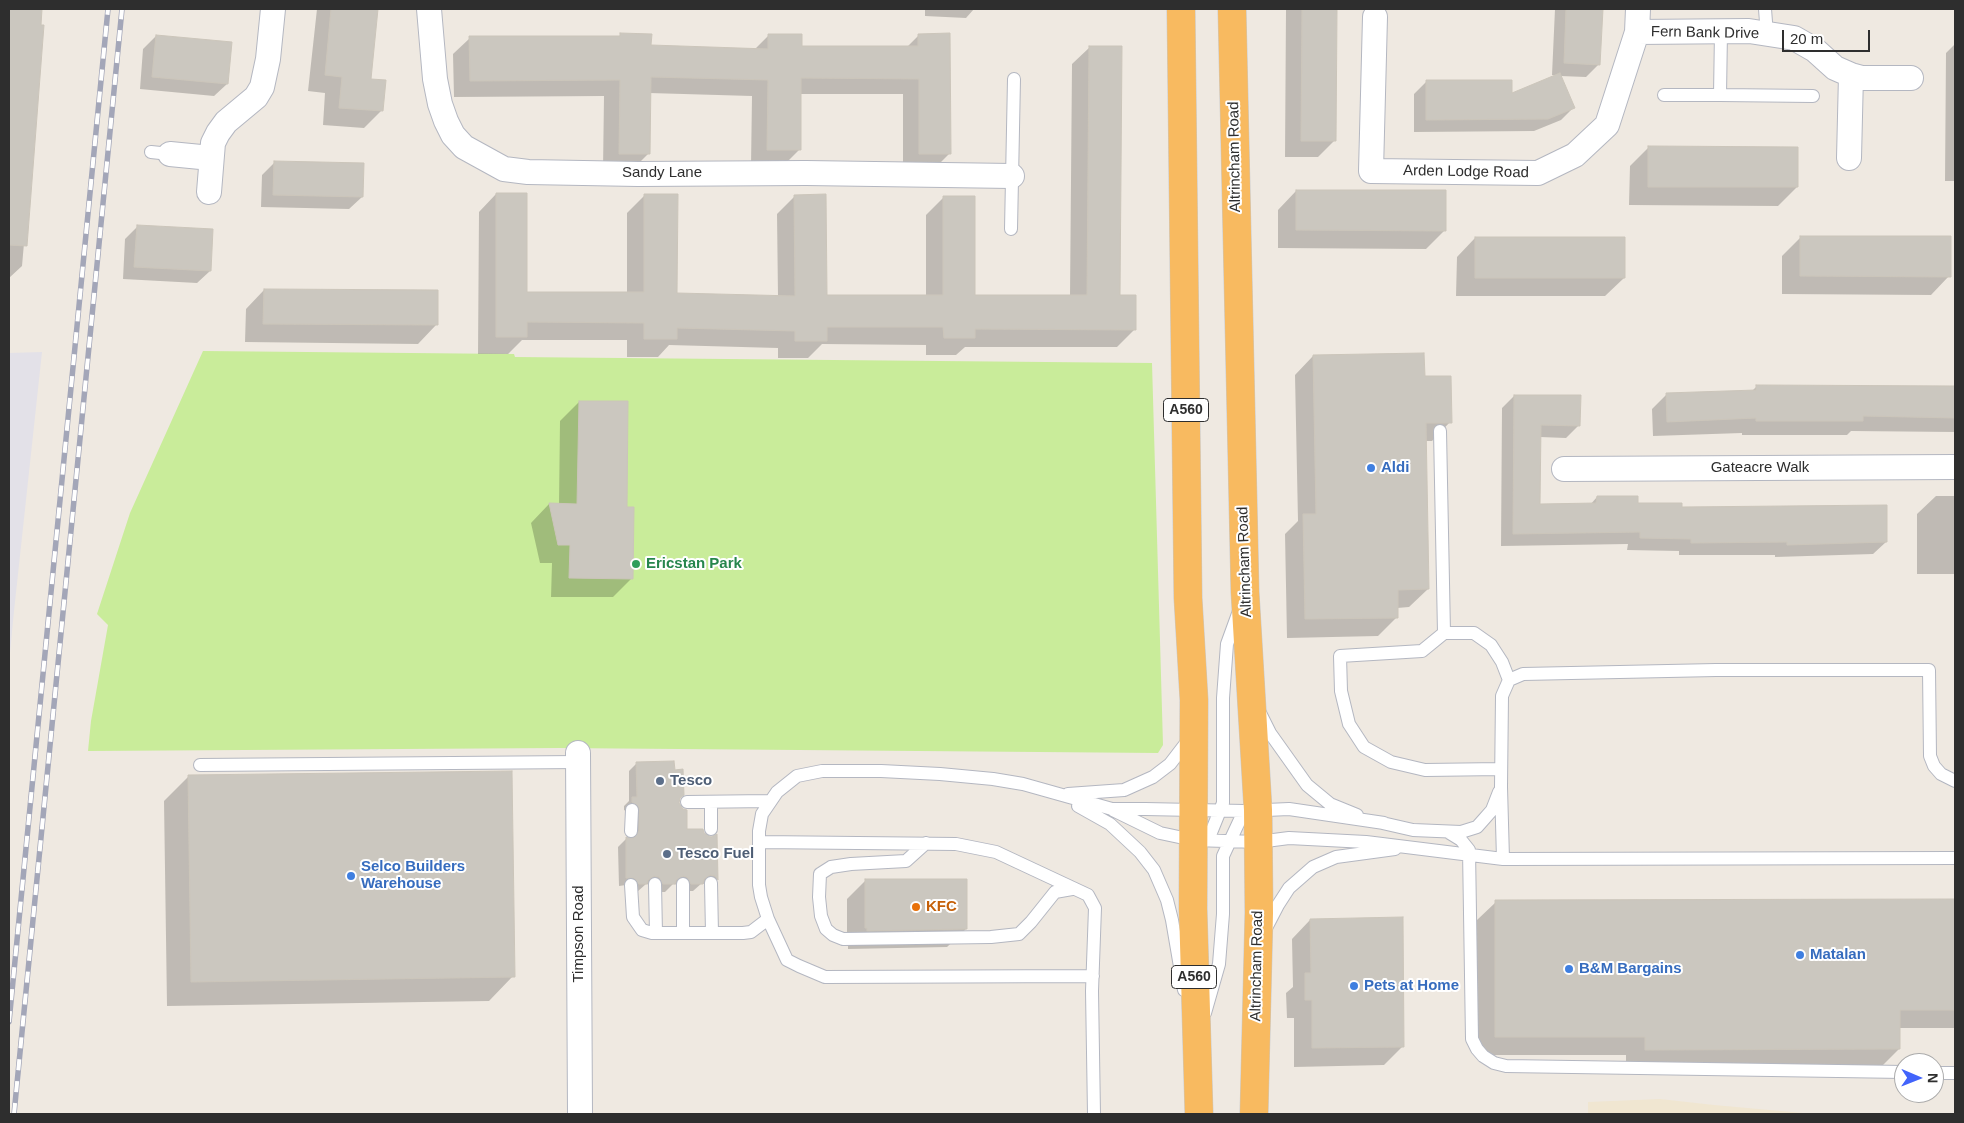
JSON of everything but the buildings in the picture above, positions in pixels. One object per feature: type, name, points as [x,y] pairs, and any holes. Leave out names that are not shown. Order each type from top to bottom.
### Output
[{"type":"highway","name":"A560","points":[[1181,9],[1188,598],[1194,700],[1193,811],[1200,840],[1196,1044],[1199,1114]]},
{"type":"highway","name":"Altrincham Road","points":[[1232,9],[1245,592],[1252,697],[1251,811],[1258,842],[1254,1114]]},
{"type":"street","points":[[209,192],[213,143],[218,133],[226,122],[256,97],[262,87],[268,59],[273,9]]},
{"type":"street","name":"Sandy Lane","points":[[428,9],[435,79],[446,121],[453,134],[464,147],[504,169],[528,172],[638,174],[806,173],[1012,176]]},
{"type":"street","name":"Arden Lodge Road","points":[[1375,17],[1371,171],[1538,173],[1575,155],[1607,124],[1637,32],[1638,9]]},
{"type":"street","name":"Fern Bank Drive","points":[[1637,32],[1749,32],[1794,38],[1815,50],[1835,68],[1851,75],[1862,78],[1911,78]]},
{"type":"street","points":[[1849,158],[1851,75]]},
{"type":"street","points":[[160,153],[211,158]]},
{"type":"street","name":"Gateacre Walk","points":[[1564,469],[1955,467]]},
{"type":"street","name":"Timpson Road","points":[[578,758],[580,1114]]},
{"type":"lane","points":[[1765,9],[1767,35]]},
{"type":"lane","points":[[1720,95],[1721,32]]},
{"type":"lane","points":[[1012,229],[1014,79]]},
{"type":"lane","points":[[1664,95],[1813,96]]},
{"type":"lane","points":[[1440,431],[1444,634]]},
{"type":"lane","points":[[1200,840],[1221,811],[1224,803],[1223,698],[1227,644],[1245,592]]},
{"type":"lane","points":[[1501,769],[1425,770],[1391,762],[1364,747],[1349,724],[1341,691],[1340,656],[1422,651],[1444,634],[1474,633],[1491,645],[1502,662],[1509,680]]},
{"type":"lane","points":[[1503,859],[1501,787],[1502,696],[1509,680],[1524,674],[1565,672],[1929,670],[1930,756],[1934,766],[1941,774],[1955,781]]},
{"type":"lane","points":[[1252,697],[1270,733],[1307,785],[1330,804],[1384,824]]},
{"type":"lane","points":[[1058,795],[1124,790],[1154,777],[1170,764],[1193,734]]},
{"type":"lane","points":[[200,765],[578,758]]},
{"type":"lane","points":[[1093,976],[826,977],[787,960],[768,919],[759,885],[759,831],[762,814],[769,801],[777,792],[797,776],[822,771],[908,772],[966,776],[1023,784],[1112,809],[1160,834],[1200,840],[1258,842],[1300,838],[1385,843],[1469,856],[1503,859],[1955,858]]},
{"type":"lane","points":[[1112,809],[1251,811],[1289,809],[1413,830],[1462,832],[1477,826],[1492,810],[1501,787]]},
{"type":"lane","points":[[1058,795],[1110,824],[1140,852],[1154,870],[1167,900],[1172,920],[1178,963],[1196,1044]]},
{"type":"lane","points":[[687,802],[769,801]]},
{"type":"lane","points":[[710,802],[710,829]]},
{"type":"lane","points":[[631,831],[632,810]]},
{"type":"lane","points":[[1196,1044],[1219,964],[1223,914],[1223,856],[1230,841],[1251,811]]},
{"type":"lane","points":[[1448,832],[1466,844],[1469,850],[1472,1039],[1483,1056],[1494,1063],[1516,1066],[1894,1072]]},
{"type":"lane","points":[[759,842],[956,844],[996,852],[1088,895],[1095,908],[1093,976],[1094,1114]]},
{"type":"lane","points":[[926,843],[906,861],[831,867],[820,874],[819,897],[821,916],[826,929],[833,935],[843,938],[991,937],[1019,934],[1032,922],[1055,892],[1072,888]]},
{"type":"lane","points":[[1258,944],[1289,888],[1313,867],[1336,857],[1412,847]]},
{"type":"lane","points":[[710,883],[712,933]]},
{"type":"lane","points":[[655,884],[656,933]]},
{"type":"lane","points":[[683,884],[684,934]]},
{"type":"lane","points":[[631,885],[631,910],[637,925],[646,932],[684,934],[751,932],[768,919]]},
{"type":"shaded area","points":[[42,352],[14,611],[9,663],[9,353]]},
{"type":"shaded area","points":[[1660,1099],[1814,1114],[1588,1114],[1588,1102]]},
{"type":"green space","name":"Ericstan Park","points":[[203,351],[514,354],[515,357],[1152,363],[1163,745],[1158,753],[559,748],[88,751],[91,721],[108,625],[97,614],[130,513]]},
{"type":"railway","points":[[9,1022],[108,9]]},
{"type":"railway","points":[[14,1114],[122,9]]},
{"type":"place","name":"Aldi","points":[[1371,468]]},
{"type":"place","name":"Ericstan Park","points":[[636,564]]},
{"type":"place","name":"Tesco","points":[[660,781]]},
{"type":"place","name":"Tesco Fuel","points":[[667,854]]},
{"type":"place","name":"Selco Builders Warehouse","points":[[351,876]]},
{"type":"place","name":"KFC","points":[[916,907]]},
{"type":"place","name":"Matalan","points":[[1800,955]]},
{"type":"place","name":"B&M Bargains","points":[[1569,969]]},
{"type":"place","name":"Pets at Home","points":[[1354,986]]}]
